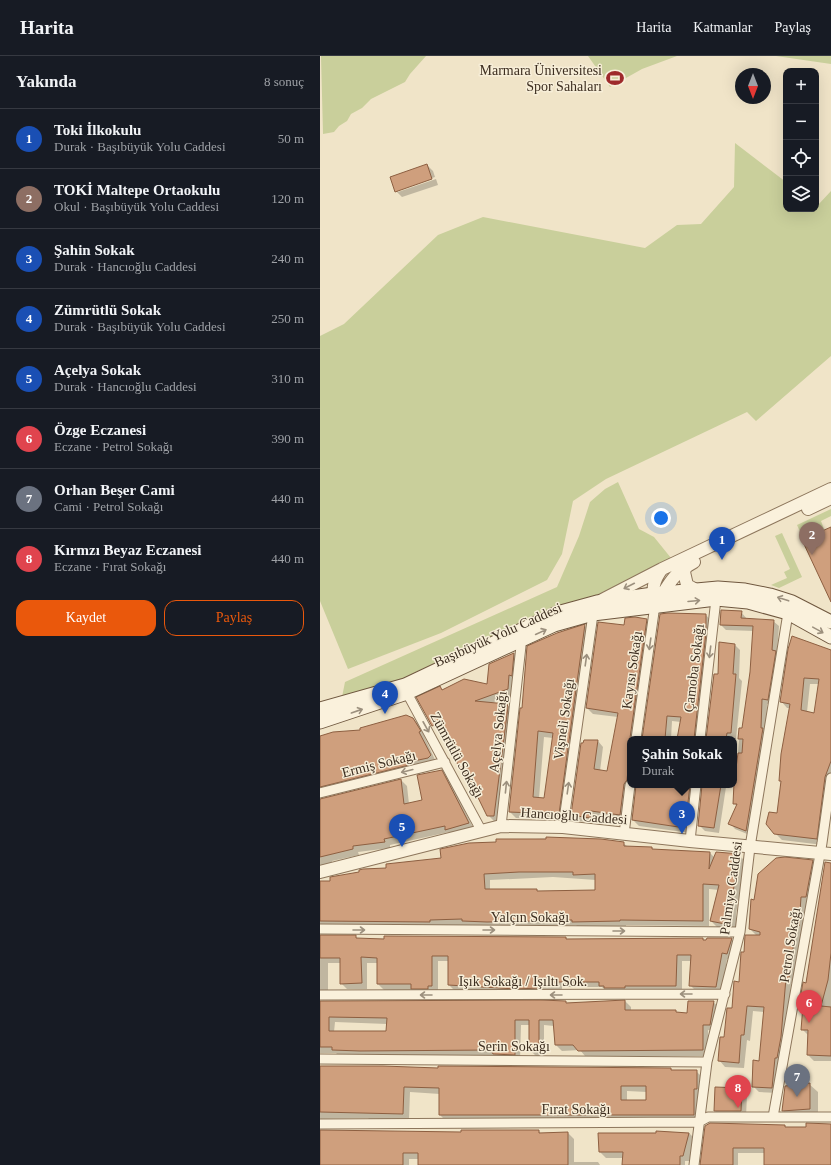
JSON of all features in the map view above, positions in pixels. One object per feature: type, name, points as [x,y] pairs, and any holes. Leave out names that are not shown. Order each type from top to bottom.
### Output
[{"type":"main road","name":"Başıbüyük Yolu Caddesi","points":[[320,709],[405,685],[557,613],[595,608],[696,590],[718,588],[770,595],[792,602],[831,622]]},
{"type":"main road","name":"Başıbüyük Yolu Caddesi","points":[[657,597],[748,602],[788,613],[831,637]]},
{"type":"main road","name":"Başıbüyük Yolu Caddesi","points":[[320,722],[407,693],[595,608]]},
{"type":"street","points":[[595,608],[662,569],[831,489]]},
{"type":"street","points":[[657,597],[673,577],[686,566],[831,498]]},
{"type":"street","points":[[686,566],[684,572],[688,585],[696,590]]},
{"type":"street","points":[[657,597],[654,579],[662,569]]},
{"type":"street","name":"Kayısı Sokağı","points":[[636,736],[657,597]]},
{"type":"street","name":"Çamoba Sokağı","points":[[700,736],[716,600]]},
{"type":"street","name":"Vişneli Sokağı","points":[[563,827],[595,608]]},
{"type":"street","name":"Palmiye Caddesi","points":[[694,1165],[707,1062],[740,932],[750,847],[788,613]]},
{"type":"street","name":"Açelya Sokağı","points":[[501,826],[521,646],[519,642]]},
{"type":"street","name":"Zümrütlü Sokağı","points":[[407,693],[481,830]]},
{"type":"street","name":"Ermiş Sokağı","points":[[320,793],[445,762]]},
{"type":"street","name":"Petrol Sokağı","points":[[773,1117],[825,853],[831,778]]},
{"type":"street","points":[[624,834],[630,788]]},
{"type":"street","points":[[690,842],[696,788]]},
{"type":"street","name":"Hancıoğlu Caddesi","points":[[320,872],[501,826],[563,827],[690,842],[825,853]]},
{"type":"street","name":"Yalçın Sokağı","points":[[320,929],[740,932]]},
{"type":"street","name":"Işık Sokağı / Işıltı Sok.","points":[[320,995],[725,994]]},
{"type":"street","name":"Serin Sokağı","points":[[320,1059],[707,1062]]},
{"type":"street","name":"Fırat Sokağı","points":[[320,1124],[699,1122],[708,1116],[831,1117]]},
{"type":"green space","points":[[321,56],[426,56],[405,82],[371,99],[362,108],[351,114],[347,121],[339,126],[334,132],[323,134]]},
{"type":"green space","name":"Marmara Üniversitesi Spor Sahaları","points":[[588,56],[677,56],[642,69],[610,87]]},
{"type":"green space","points":[[776,56],[831,56],[831,64]]},
{"type":"green space","points":[[735,143],[783,180],[783,212],[819,212],[819,204],[831,191],[831,356],[756,421],[747,412],[606,479],[573,501],[562,554],[547,580],[441,633],[348,669],[320,601],[320,336],[344,324],[438,235],[483,217],[645,248],[677,225],[701,224],[734,187]]},
{"type":"green space","points":[[618,482],[639,529],[654,537],[671,558],[602,594],[551,608],[401,679],[342,697],[345,682],[557,587],[579,536],[590,502],[605,489]]},
{"type":"green space","points":[[831,509],[831,516],[821,521],[824,529],[803,538],[797,525]]},
{"type":"green space","points":[[782,533],[802,577],[779,588],[771,585],[787,578],[784,572],[790,569],[775,536]]},
{"type":"building","points":[[427,164],[432,179],[395,192],[390,177]]},
{"type":"building","points":[[831,527],[831,602],[803,542],[805,541],[804,539]]},
{"type":"building","points":[[721,610],[742,611],[741,618],[774,620],[772,650],[776,651],[768,700],[762,699],[761,728],[763,728],[746,831],[728,824],[737,804],[733,804],[734,788],[737,788],[737,760],[738,753],[742,753],[743,739],[738,739],[739,728],[742,728],[750,672],[753,626],[720,625]]},
{"type":"building","points":[[660,614],[706,614],[706,633],[694,736],[678,736],[681,717],[667,716],[665,736],[642,736]]},
{"type":"building","points":[[635,617],[647,619],[630,736],[627,736],[627,780],[624,784],[620,815],[591,811],[590,818],[571,815],[581,743],[583,743],[584,740],[598,740],[594,769],[607,771],[618,713],[586,708],[598,622],[624,625],[625,618]]},
{"type":"building","points":[[585,624],[559,814],[509,812],[520,708],[522,708],[527,646],[557,633]],"holes":[[[538,731],[553,733],[544,798],[533,797]]]},
{"type":"building","points":[[792,636],[831,650],[831,761],[825,777],[817,839],[774,834],[766,824],[769,812],[777,813],[781,781],[779,781],[781,754],[790,704],[780,702],[788,649]],"holes":[[[804,678],[819,679],[814,713],[801,710]]]},
{"type":"building","points":[[719,642],[735,644],[733,674],[736,674],[731,733],[727,733],[726,736],[706,736],[714,674],[718,674]]},
{"type":"building","points":[[514,653],[512,676],[509,675],[508,689],[475,701],[507,704],[508,707],[494,816],[487,816],[466,773],[463,774],[436,724],[432,726],[416,697],[440,686],[442,690],[464,679],[487,684],[489,664]]},
{"type":"building","points":[[406,715],[413,718],[421,731],[419,732],[431,755],[428,758],[409,762],[409,765],[320,787],[320,736],[333,732],[360,730],[360,728]]},
{"type":"building","points":[[442,770],[469,823],[445,830],[445,826],[384,839],[385,842],[353,846],[353,849],[320,857],[320,799],[401,779],[404,804],[422,800],[417,775]]},
{"type":"building","points":[[636,788],[690,788],[685,828],[632,820]]},
{"type":"building","points":[[702,788],[721,788],[714,828],[698,826]]},
{"type":"building","points":[[546,837],[601,839],[624,842],[624,846],[710,852],[709,869],[716,852],[740,854],[730,908],[732,909],[730,925],[710,921],[719,885],[703,884],[703,921],[620,920],[572,922],[572,920],[537,920],[487,922],[462,921],[462,919],[430,920],[430,922],[320,921],[320,881],[330,881],[330,877],[359,872],[359,870],[363,869],[386,868],[386,864],[441,858],[440,849],[469,843],[496,842],[496,839],[546,839]],"holes":[[[519,872],[573,872],[573,875],[595,874],[595,890],[537,891],[537,889],[485,889],[484,874]]]},
{"type":"building","points":[[785,857],[813,860],[806,897],[801,897],[799,926],[796,926],[789,978],[786,978],[781,1037],[777,1058],[775,1058],[772,1088],[752,1087],[753,1060],[759,1061],[764,1007],[747,1006],[744,1035],[741,1035],[739,1063],[718,1061],[720,1037],[724,1037],[727,1008],[732,1008],[734,981],[739,982],[741,952],[744,952],[745,935],[760,935],[760,932],[749,929],[751,899],[754,900],[758,874],[776,858]]},
{"type":"building","points":[[825,862],[831,863],[831,953],[828,980],[821,1006],[831,1007],[831,1056],[807,1055],[808,1030],[801,1030],[803,1005],[799,1005],[803,982],[806,983]]},
{"type":"building","points":[[320,935],[356,935],[356,938],[384,939],[384,936],[566,937],[566,939],[703,938],[703,940],[706,940],[707,938],[732,938],[727,954],[722,953],[716,987],[689,986],[691,955],[677,955],[676,986],[625,986],[625,988],[604,988],[604,986],[599,986],[599,982],[557,982],[557,985],[540,984],[539,988],[516,989],[448,985],[448,956],[432,956],[432,986],[428,986],[428,989],[411,989],[411,984],[377,984],[377,958],[361,957],[362,983],[340,984],[340,958],[320,958]]},
{"type":"building","points":[[541,1000],[566,1001],[566,1003],[625,1000],[625,1010],[676,1010],[676,1012],[687,1013],[688,1001],[714,1001],[710,1025],[703,1025],[703,1050],[578,1051],[573,1045],[555,1045],[553,1020],[539,1020],[539,1050],[529,1050],[529,1020],[515,1020],[515,1055],[493,1054],[491,1050],[360,1051],[332,1050],[332,1047],[320,1047],[320,1001]],"holes":[[[329,1017],[387,1018],[386,1031],[329,1031]]]},
{"type":"building","points":[[320,1066],[438,1068],[438,1066],[671,1068],[671,1070],[697,1070],[697,1089],[694,1089],[694,1115],[439,1115],[439,1088],[404,1087],[403,1114],[320,1112]],"holes":[[[621,1086],[646,1086],[646,1100],[621,1100]]]},
{"type":"building","points":[[810,1083],[810,1109],[782,1111],[785,1086]]},
{"type":"building","points":[[715,1087],[742,1088],[741,1111],[714,1111]]},
{"type":"building","points":[[710,1123],[785,1125],[785,1127],[806,1127],[806,1123],[831,1124],[831,1165],[764,1165],[764,1148],[733,1148],[733,1165],[700,1165],[705,1126]]},
{"type":"building","points":[[320,1130],[461,1132],[461,1130],[539,1130],[539,1133],[568,1132],[568,1165],[418,1165],[418,1153],[403,1153],[403,1165],[320,1165]]},
{"type":"building","points":[[656,1131],[689,1133],[683,1156],[680,1156],[680,1165],[622,1165],[623,1152],[599,1152],[598,1133],[656,1133]]},
{"type":"place","name":"Marmara Üniversitesi Spor Sahaları","points":[[615,78]]},
{"type":"place","name":"TOKİ Maltepe Ortaokulu","points":[[812,555]]},
{"type":"place","name":"Toki İlkokulu","points":[[722,560]]},
{"type":"place","name":"Zümrütlü Sokak","points":[[385,714]]},
{"type":"place","name":"Şahin Sokak","points":[[682,834]]},
{"type":"place","name":"Açelya Sokak","points":[[402,847]]},
{"type":"place","name":"Özge Eczanesi","points":[[809,1023]]},
{"type":"place","name":"Orhan Beşer Cami","points":[[797,1097]]},
{"type":"place","name":"Kırmzı Beyaz Eczanesi","points":[[738,1108]]}]
